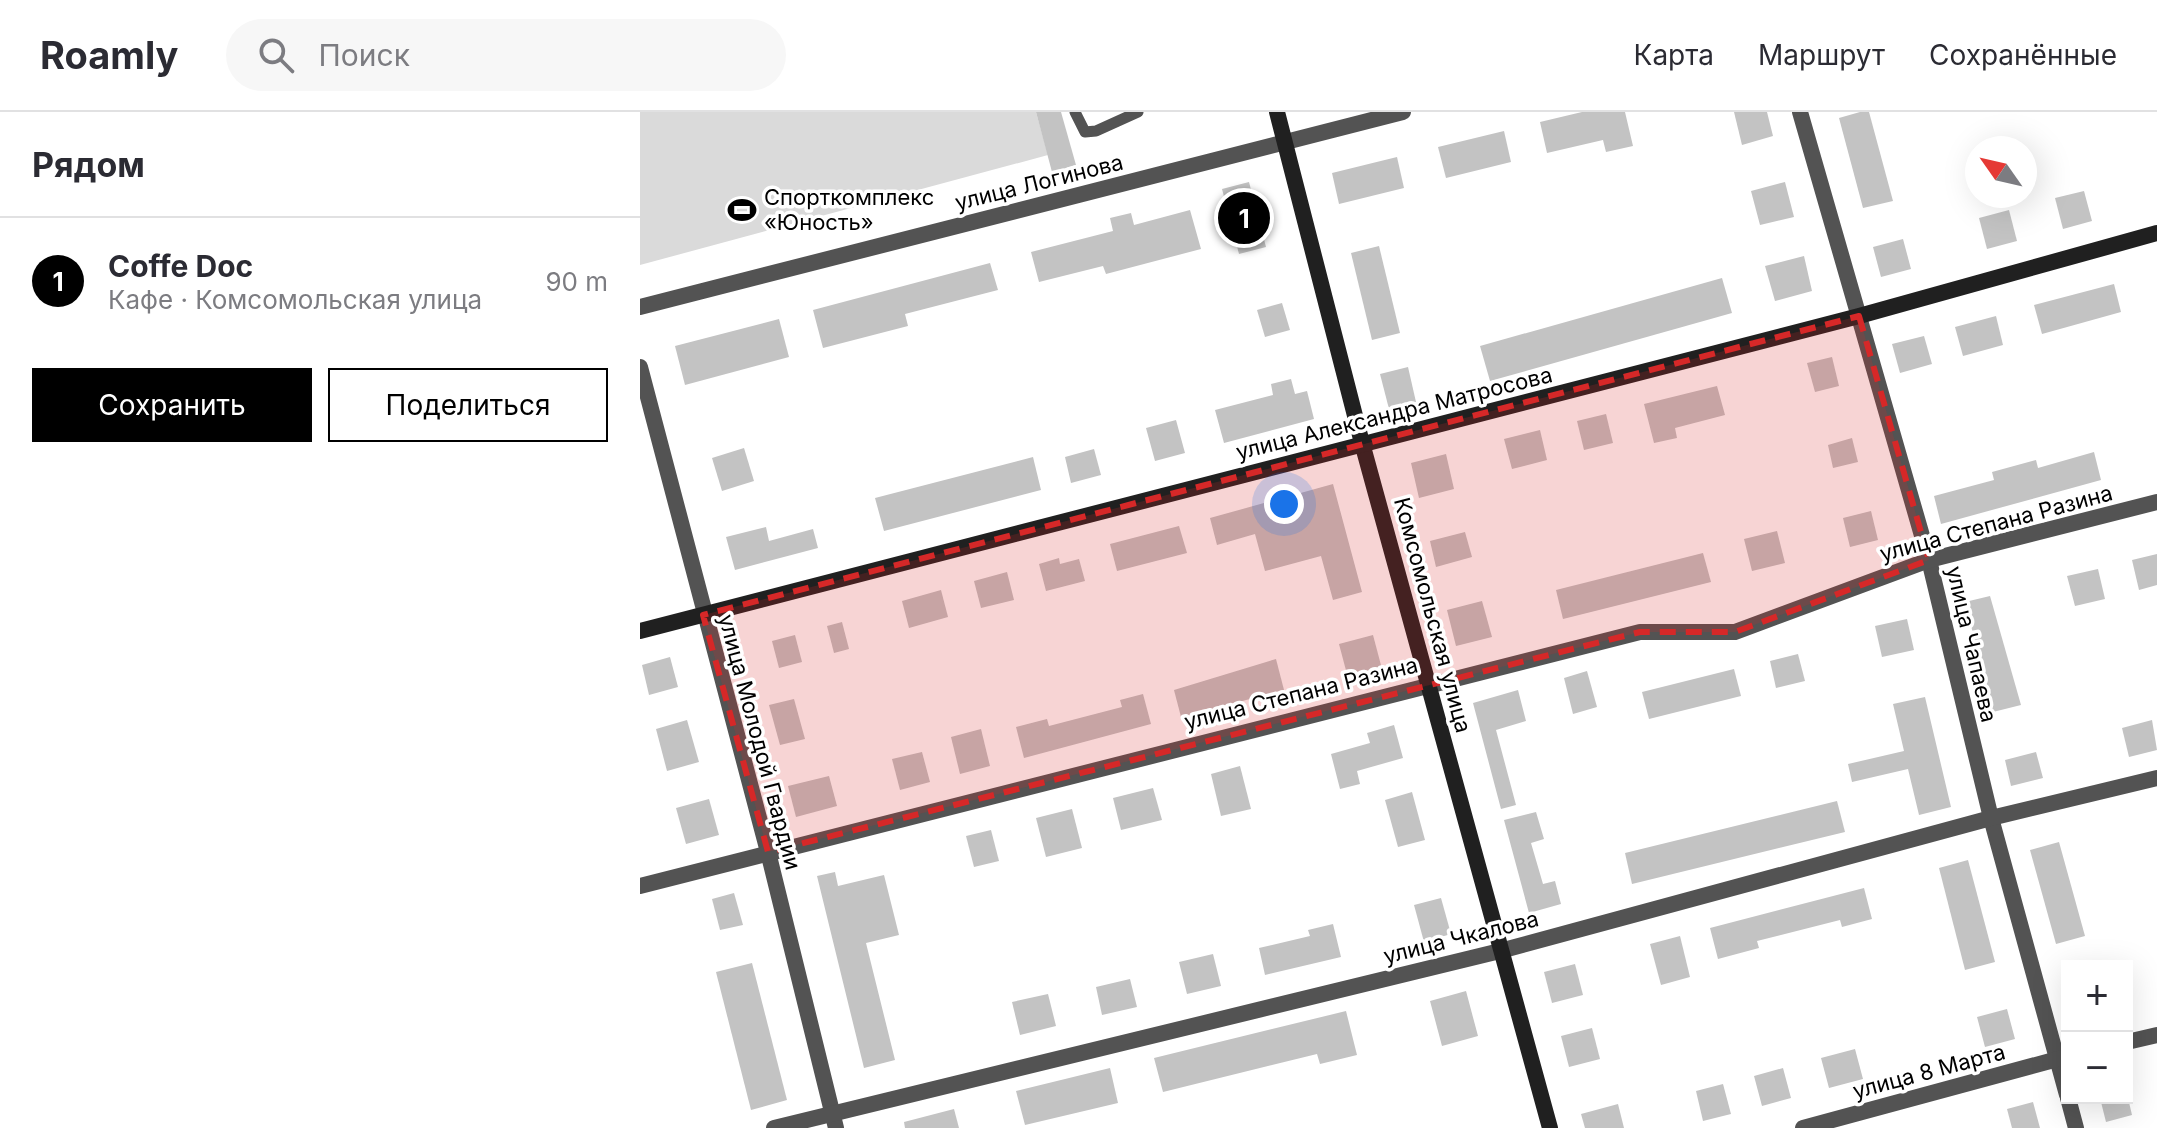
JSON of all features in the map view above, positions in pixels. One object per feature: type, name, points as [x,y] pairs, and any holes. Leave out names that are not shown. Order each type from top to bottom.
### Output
[{"type":"street","name":"Комсомольская улица","points":[[1277,112],[1362,443],[1550,1128]]},
{"type":"street","name":"улица Логинова","points":[[640,307],[1403,112]]},
{"type":"street","name":"улица Чапаева","points":[[1800,112],[1929,560],[1991,818],[2061,1055]]},
{"type":"street","name":"улица Александра Матросова","points":[[640,631],[1859,316],[2157,233]]},
{"type":"street","name":"улица Молодой Гвардии","points":[[640,367],[835,1120]]},
{"type":"street","name":"улица Степана Разина","points":[[640,886],[1640,632],[1735,632],[1929,560],[2157,502]]},
{"type":"street","name":"улица Чкалова","points":[[774,1128],[835,1120],[1500,951],[1991,818],[2157,778]]},
{"type":"street","points":[[2133,1041],[2157,1035]]},
{"type":"street","name":"улица 8 Марта","points":[[1803,1128],[2061,1058]]},
{"type":"street","name":"улица Чапаева","points":[[2069,1104],[2076,1128]]},
{"type":"lane","points":[[1075,112],[1085,132],[1096,131],[1138,112]]},
{"type":"highlighted area","points":[[1859,316],[1929,560],[1735,632],[1640,632],[768,852],[703,615]]},
{"type":"shaded area","name":"Спорткомплекс «Юность»","points":[[640,112],[1036,112],[1048,155],[640,265]]},
{"type":"building","points":[[1036,112],[1061,112],[1076,165],[1052,172]]},
{"type":"building","points":[[1582,112],[1625,112],[1633,146],[1606,152],[1603,140],[1547,153],[1540,122]]},
{"type":"building","points":[[1734,112],[1767,112],[1773,136],[1742,145]]},
{"type":"building","points":[[1869,112],[1893,201],[1863,208],[1839,118]]},
{"type":"building","points":[[1504,131],[1511,162],[1446,178],[1438,147]]},
{"type":"building","points":[[1397,157],[1404,188],[1339,204],[1332,173]]},
{"type":"building","points":[[1249,182],[1266,247],[1239,254],[1222,189]]},
{"type":"building","points":[[1785,182],[1794,217],[1760,225],[1751,191]]},
{"type":"building","points":[[2084,191],[2092,221],[2063,229],[2055,198]]},
{"type":"building","points":[[1190,210],[1201,249],[1106,274],[1103,266],[1039,282],[1031,252],[1113,231],[1110,218],[1131,213],[1134,225]]},
{"type":"building","points":[[2009,210],[2017,241],[1987,249],[1979,218]]},
{"type":"building","points":[[1903,239],[1911,269],[1881,277],[1873,247]]},
{"type":"building","points":[[1379,246],[1400,333],[1372,340],[1351,253]]},
{"type":"building","points":[[1804,256],[1812,291],[1775,301],[1765,266]]},
{"type":"building","points":[[990,263],[998,290],[905,314],[908,326],[823,348],[813,310]]},
{"type":"building","points":[[1722,278],[1732,313],[1490,381],[1480,346]]},
{"type":"building","points":[[2114,284],[2121,312],[2042,334],[2034,305]]},
{"type":"building","points":[[1282,303],[1290,330],[1265,337],[1257,310]]},
{"type":"building","points":[[1996,316],[2003,345],[1963,356],[1955,327]]},
{"type":"building","points":[[779,319],[789,357],[685,385],[675,346]]},
{"type":"building","points":[[1924,336],[1932,364],[1900,373],[1892,344]]},
{"type":"building","points":[[1832,357],[1839,386],[1815,392],[1807,363]]},
{"type":"building","points":[[1408,367],[1416,402],[1389,409],[1380,374]]},
{"type":"building","points":[[1291,379],[1295,394],[1307,391],[1314,419],[1224,443],[1215,410],[1273,395],[1271,384]]},
{"type":"building","points":[[1717,386],[1725,415],[1675,428],[1677,438],[1654,443],[1644,404]]},
{"type":"building","points":[[1606,414],[1613,443],[1584,450],[1577,421]]},
{"type":"building","points":[[1176,420],[1185,453],[1155,461],[1146,428]]},
{"type":"building","points":[[1540,430],[1547,460],[1512,469],[1504,439]]},
{"type":"building","points":[[1852,438],[1858,462],[1833,468],[1828,445]]},
{"type":"building","points":[[744,448],[754,481],[722,491],[712,458]]},
{"type":"building","points":[[1094,449],[1101,475],[1071,483],[1065,457]]},
{"type":"building","points":[[2094,452],[2101,480],[1941,524],[1934,496],[1994,480],[1992,472],[2036,460],[2038,468]]},
{"type":"building","points":[[1446,454],[1454,489],[1419,498],[1411,463]]},
{"type":"building","points":[[1033,457],[1041,490],[884,531],[875,498]]},
{"type":"building","points":[[1333,484],[1362,592],[1333,600],[1321,556],[1265,571],[1255,534],[1217,545],[1210,518]]},
{"type":"building","points":[[1871,511],[1878,540],[1850,547],[1843,518]]},
{"type":"building","points":[[1179,526],[1187,553],[1117,571],[1110,544]]},
{"type":"building","points":[[766,527],[769,541],[813,529],[818,548],[735,570],[726,537]]},
{"type":"building","points":[[1777,531],[1785,563],[1752,571],[1744,539]]},
{"type":"building","points":[[1465,532],[1472,557],[1436,567],[1430,541]]},
{"type":"building","points":[[1703,553],[1711,582],[1563,619],[1556,590]]},
{"type":"building","points":[[2157,554],[2157,585],[2139,590],[2132,560]]},
{"type":"building","points":[[1059,558],[1060,564],[1079,559],[1085,581],[1046,591],[1039,564]]},
{"type":"building","points":[[2098,569],[2105,599],[2075,606],[2067,576]]},
{"type":"building","points":[[1007,572],[1014,600],[981,608],[974,581]]},
{"type":"building","points":[[941,590],[948,617],[909,628],[902,601]]},
{"type":"building","points":[[1990,596],[2021,705],[1993,712],[1965,602]]},
{"type":"building","points":[[1482,601],[1492,637],[1456,646],[1447,610]]},
{"type":"building","points":[[1907,619],[1914,650],[1882,657],[1875,626]]},
{"type":"building","points":[[842,622],[849,649],[834,653],[827,626]]},
{"type":"building","points":[[795,635],[802,662],[779,668],[772,641]]},
{"type":"building","points":[[1373,635],[1382,669],[1348,678],[1339,644]]},
{"type":"building","points":[[1798,654],[1805,681],[1776,688],[1770,661]]},
{"type":"building","points":[[670,657],[678,687],[649,695],[642,665]]},
{"type":"building","points":[[1276,659],[1284,690],[1181,717],[1174,690]]},
{"type":"building","points":[[1734,669],[1741,696],[1649,719],[1642,692]]},
{"type":"building","points":[[1587,671],[1597,707],[1573,714],[1564,678]]},
{"type":"building","points":[[1518,690],[1526,721],[1496,730],[1516,805],[1501,809],[1473,703]]},
{"type":"building","points":[[1143,694],[1151,724],[1024,758],[1016,727],[1047,719],[1049,726],[1122,707],[1120,700]]},
{"type":"building","points":[[1925,697],[1951,807],[1919,815],[1908,769],[1852,782],[1848,764],[1904,751],[1893,704]]},
{"type":"building","points":[[794,699],[805,739],[780,745],[769,705]]},
{"type":"building","points":[[687,720],[699,762],[667,771],[656,729]]},
{"type":"building","points":[[2152,720],[2157,750],[2129,757],[2122,728]]},
{"type":"building","points":[[1394,725],[1403,758],[1357,771],[1360,784],[1340,789],[1331,754],[1370,743],[1367,733]]},
{"type":"building","points":[[981,729],[990,766],[960,774],[951,737]]},
{"type":"building","points":[[922,752],[930,782],[900,790],[892,759]]},
{"type":"building","points":[[2036,752],[2043,778],[2011,786],[2005,760]]},
{"type":"building","points":[[1240,766],[1251,809],[1221,816],[1211,774]]},
{"type":"building","points":[[829,776],[837,806],[796,817],[788,786]]},
{"type":"building","points":[[1153,788],[1162,820],[1121,830],[1113,798]]},
{"type":"building","points":[[1412,792],[1425,840],[1398,847],[1385,800]]},
{"type":"building","points":[[709,799],[719,835],[686,844],[676,808]]},
{"type":"building","points":[[1837,801],[1845,832],[1632,884],[1625,853]]},
{"type":"building","points":[[1072,809],[1082,848],[1046,857],[1036,818]]},
{"type":"building","points":[[1536,812],[1544,839],[1531,843],[1543,884],[1555,881],[1561,904],[1529,913],[1504,820]]},
{"type":"building","points":[[991,830],[999,861],[974,867],[966,836]]},
{"type":"building","points":[[2059,842],[2085,936],[2056,944],[2030,850]]},
{"type":"building","points":[[1968,860],[1995,962],[1965,970],[1939,868]]},
{"type":"building","points":[[835,872],[838,886],[884,875],[899,935],[866,943],[895,1060],[864,1068],[817,876]]},
{"type":"building","points":[[1864,888],[1872,919],[1842,927],[1840,920],[1757,941],[1759,948],[1718,959],[1710,928]]},
{"type":"building","points":[[734,893],[743,925],[720,930],[712,899]]},
{"type":"building","points":[[1441,898],[1451,934],[1424,942],[1414,905]]},
{"type":"building","points":[[1333,924],[1341,957],[1265,975],[1259,948],[1310,936],[1308,930]]},
{"type":"building","points":[[1680,936],[1690,977],[1661,985],[1650,944]]},
{"type":"building","points":[[1213,954],[1221,986],[1187,994],[1179,962]]},
{"type":"building","points":[[752,963],[787,1100],[751,1110],[716,972]]},
{"type":"building","points":[[1575,964],[1583,995],[1552,1003],[1544,972]]},
{"type":"building","points":[[1130,979],[1137,1007],[1102,1015],[1096,987]]},
{"type":"building","points":[[1466,991],[1478,1036],[1442,1046],[1430,1001]]},
{"type":"building","points":[[1048,994],[1056,1026],[1020,1035],[1012,1002]]},
{"type":"building","points":[[2007,1009],[2015,1039],[1985,1047],[1977,1017]]},
{"type":"building","points":[[1346,1011],[1357,1055],[1320,1064],[1317,1054],[1163,1092],[1154,1058]]},
{"type":"building","points":[[1592,1028],[1600,1059],[1569,1067],[1561,1036]]},
{"type":"building","points":[[1855,1049],[1863,1079],[1829,1088],[1821,1058]]},
{"type":"building","points":[[1110,1068],[1118,1103],[1025,1125],[1016,1091]]},
{"type":"building","points":[[1783,1068],[1791,1098],[1762,1106],[1754,1076]]},
{"type":"building","points":[[1723,1084],[1731,1114],[1703,1121],[1696,1091]]},
{"type":"building","points":[[2033,1102],[2040,1128],[2012,1128],[2007,1109]]},
{"type":"building","points":[[1618,1104],[1624,1128],[1585,1128],[1581,1114]]},
{"type":"building","points":[[2102,1104],[2129,1104],[2132,1115],[2106,1122]]},
{"type":"building","points":[[954,1109],[959,1128],[905,1128],[904,1122]]},
{"type":"place","name":"Спорткомплекс «Юность»","points":[[742,210]]},
{"type":"place","name":"Coffe Doc","points":[[1244,218]]}]
